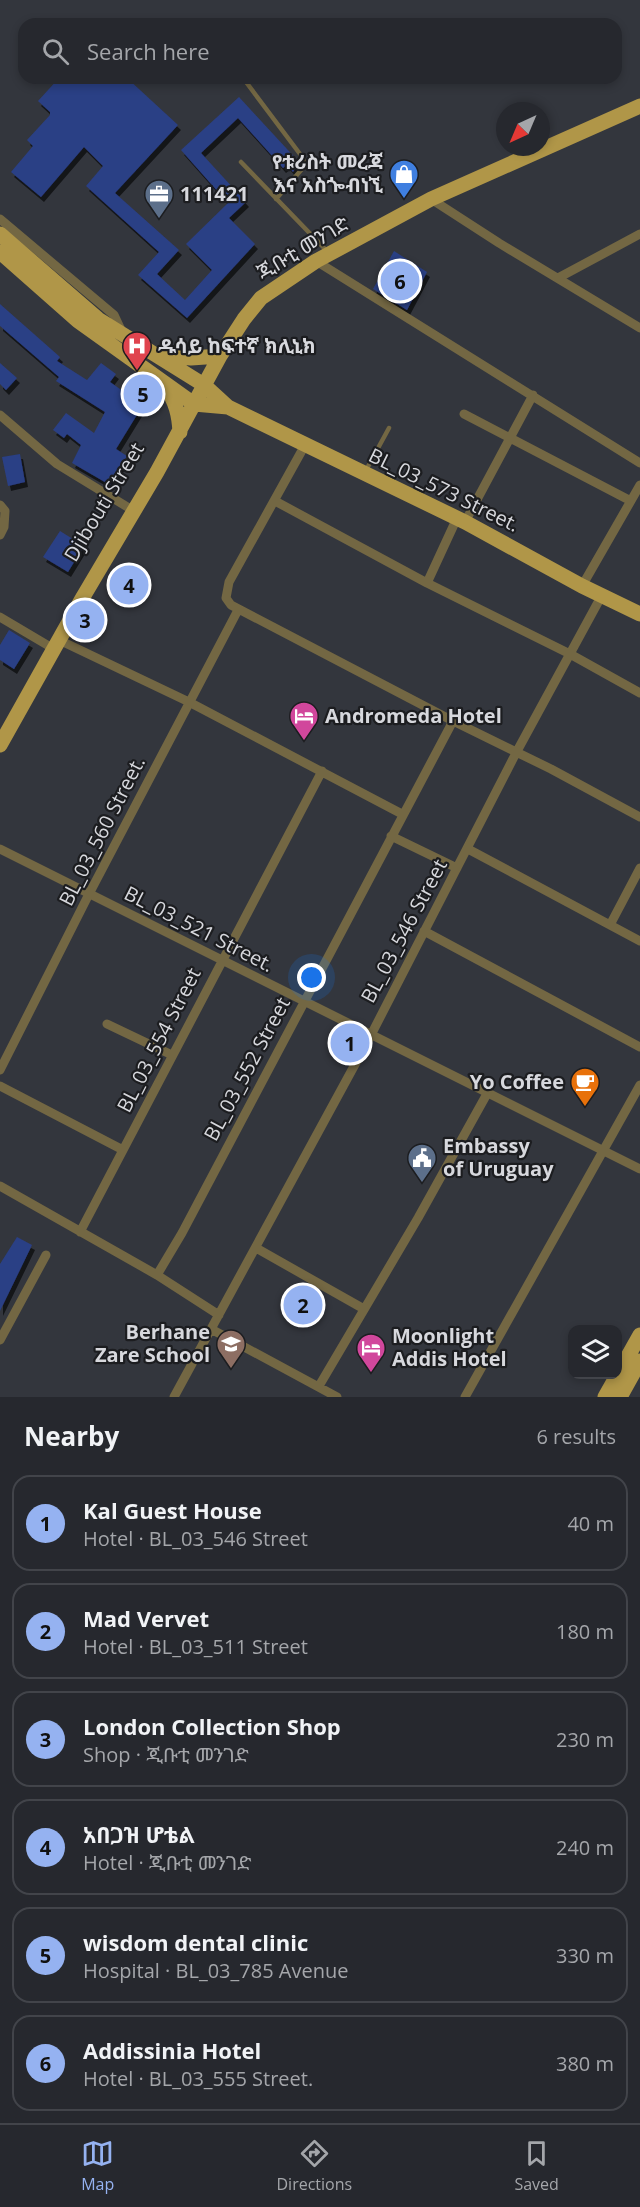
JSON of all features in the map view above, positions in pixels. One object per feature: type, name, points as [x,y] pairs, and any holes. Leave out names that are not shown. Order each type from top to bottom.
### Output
[{"type":"main road","points":[[550,139],[640,99]]},
{"type":"main road","name":"ጂቡቲ መንገድ","points":[[191,401],[215,357],[261,297],[316,261],[431,199],[640,106]]},
{"type":"main road","points":[[154,355],[182,358],[215,357],[261,287],[324,248],[420,198],[513,156]]},
{"type":"main road","points":[[0,234],[83,307],[154,355],[200,382],[228,407]]},
{"type":"main road","points":[[0,252],[78,321],[191,401],[228,407]]},
{"type":"main road","points":[[159,378],[175,403],[180,424]]},
{"type":"main road","name":"Djibouti Street","points":[[0,729],[53,644],[80,583],[130,509],[191,401]]},
{"type":"main road","name":"BL_03_573 Street.","points":[[228,407],[461,520],[582,586],[640,614]]},
{"type":"main road","points":[[0,745],[53,644]]},
{"type":"main road","points":[[604,1397],[640,1335]]},
{"type":"main road","points":[[620,1397],[640,1361]]},
{"type":"street","points":[[431,199],[640,328]]},
{"type":"street","points":[[0,219],[114,315],[123,335]]},
{"type":"street","points":[[558,278],[640,234]]},
{"type":"street","points":[[316,261],[640,463]]},
{"type":"street","points":[[427,583],[533,395]]},
{"type":"street","points":[[0,414],[57,464],[130,509]]},
{"type":"street","points":[[464,414],[629,500]]},
{"type":"street","points":[[304,445],[230,582],[225,598],[238,610],[640,818]]},
{"type":"street","points":[[582,586],[640,484]]},
{"type":"street","points":[[275,501],[427,583],[570,654],[640,693]]},
{"type":"street","points":[[0,505],[5,511],[4,527],[0,536]]},
{"type":"street","name":"BL_03_546 Street","points":[[211,1329],[371,1035],[516,753],[602,595]]},
{"type":"street","name":"BL_03_560 Street.","points":[[0,1070],[89,894],[238,610]]},
{"type":"street","points":[[0,617],[53,644],[189,702],[402,814]]},
{"type":"street","name":"BL_03_552 Street","points":[[157,1275],[182,1233],[453,721]]},
{"type":"street","name":"BL_03_554 Street","points":[[80,1232],[322,771]]},
{"type":"street","points":[[391,836],[457,868]]},
{"type":"street","name":"BL_03_521 Street.","points":[[0,849],[640,1169]]},
{"type":"street","points":[[468,849],[640,941]]},
{"type":"street","points":[[610,925],[640,868]]},
{"type":"street","points":[[424,931],[640,1047]]},
{"type":"street","points":[[107,1024],[172,1054]]},
{"type":"street","points":[[465,1397],[640,1085]]},
{"type":"street","points":[[0,1086],[123,1150]]},
{"type":"street","points":[[319,1386],[418,1218],[488,1092]]},
{"type":"street","points":[[0,1186],[157,1275],[219,1315]]},
{"type":"street","points":[[256,1248],[364,1309]]},
{"type":"street","points":[[0,1340],[46,1255]]},
{"type":"street","points":[[174,1397],[211,1329],[337,1397]]},
{"type":"lane","points":[[248,84],[303,158],[302,169],[276,199]]},
{"type":"lane","points":[[241,162],[324,248]]},
{"type":"lane","points":[[364,474],[390,428]]},
{"type":"building","points":[[54,84],[134,84],[178,125],[115,193],[179,250],[157,274],[185,300],[212,270],[186,244],[228,203],[181,150],[239,97],[299,162],[293,172],[287,165],[283,168],[238,118],[201,153],[246,202],[229,218],[255,244],[187,318],[138,275],[159,252],[86,186],[103,166],[84,147],[41,197],[11,172],[33,146],[27,140],[50,115],[50,112],[38,101]]},
{"type":"building","points":[[394,251],[427,272],[407,310],[373,289]]},
{"type":"building","points":[[0,304],[60,357],[57,361],[87,380],[101,363],[116,374],[110,382],[143,405],[116,449],[127,456],[110,485],[72,463],[81,445],[67,434],[64,438],[53,430],[66,413],[94,433],[105,412],[56,381],[59,377],[0,326]]},
{"type":"building","points":[[0,363],[17,378],[6,390],[0,384]]},
{"type":"building","points":[[20,454],[25,482],[8,486],[2,457]]},
{"type":"building","points":[[60,531],[84,546],[68,572],[43,557]]},
{"type":"building","points":[[9,630],[30,643],[14,669],[0,660],[0,645]]},
{"type":"building","points":[[17,1237],[32,1245],[0,1311],[0,1264]]},
{"type":"place","name":"የቱሪስት መረጃ እና አስጐብነኚ","points":[[404,200]]},
{"type":"place","name":"111421","points":[[159,220]]},
{"type":"place","name":"Addissinia Hotel","points":[[400,281]]},
{"type":"place","name":"ዱሳይ ከፍተኛ ክሊኒክ","points":[[137,372]]},
{"type":"place","name":"wisdom dental clinic","points":[[143,394]]},
{"type":"place","name":"አበጋዝ ሆቴል","points":[[129,585]]},
{"type":"place","name":"London Collection Shop","points":[[85,620]]},
{"type":"place","name":"Andromeda Hotel","points":[[304,742]]},
{"type":"place","name":"Kal Guest House","points":[[350,1043]]},
{"type":"place","name":"Yo Coffee","points":[[585,1108]]},
{"type":"place","name":"Embassy of Uruguay","points":[[422,1184]]},
{"type":"place","name":"Mad Vervet","points":[[303,1305]]},
{"type":"place","name":"Berhane Zare School","points":[[231,1370]]},
{"type":"place","name":"Moonlight Addis Hotel","points":[[371,1374]]}]
